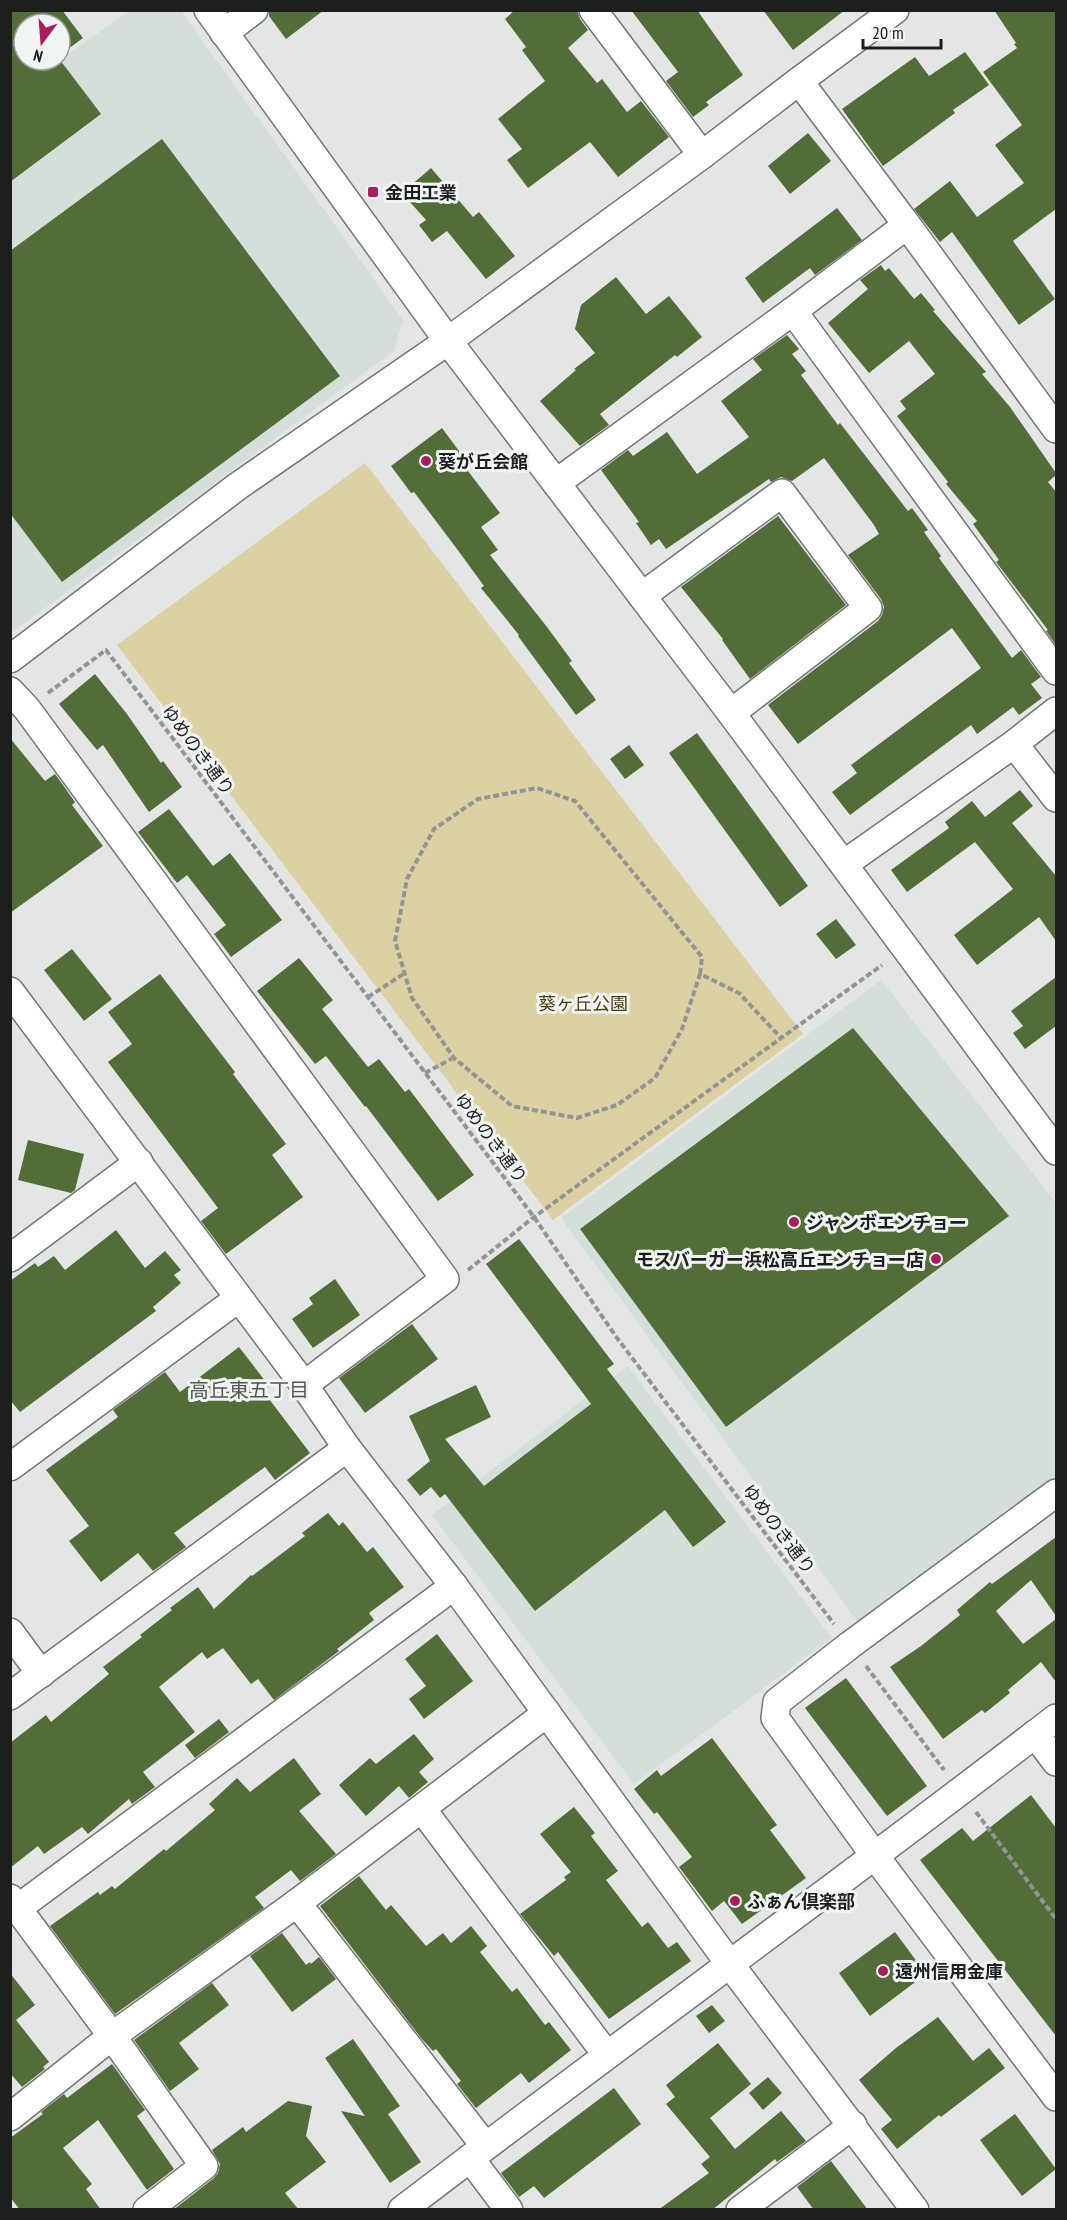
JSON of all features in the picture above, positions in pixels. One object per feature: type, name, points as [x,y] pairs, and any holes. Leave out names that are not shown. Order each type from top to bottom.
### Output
[{"type":"street","points":[[208,10],[448,341],[731,713],[1056,1151]]},
{"type":"street","points":[[224,33],[254,10]]},
{"type":"street","points":[[593,10],[702,155]]},
{"type":"street","points":[[10,659],[238,486],[448,341],[895,10]]},
{"type":"street","points":[[799,81],[1056,429]]},
{"type":"street","points":[[556,483],[907,225]]},
{"type":"street","points":[[793,310],[1056,671]]},
{"type":"street","points":[[642,596],[782,493],[868,608],[731,713]]},
{"type":"street","points":[[19,700],[445,1279],[304,1385]]},
{"type":"street","points":[[844,864],[1014,744],[1056,711]]},
{"type":"street","points":[[1014,744],[1056,798]]},
{"type":"street","points":[[10,991],[304,1385],[347,1448],[454,1586],[729,1963],[915,2210]]},
{"type":"street","points":[[10,1258],[139,1162]]},
{"type":"street","points":[[10,1467],[239,1298]]},
{"type":"street","points":[[10,1696],[347,1448]]},
{"type":"street","points":[[1056,1493],[850,1645],[777,1702],[775,1718],[874,1856],[1056,2097]]},
{"type":"street","points":[[147,2210],[204,2166],[14,1903],[454,1586]]},
{"type":"street","points":[[10,1632],[41,1674]]},
{"type":"street","points":[[10,2117],[112,2036],[297,1903],[547,1713]]},
{"type":"street","points":[[402,2210],[606,2054],[1056,1718]]},
{"type":"street","points":[[1035,1734],[1056,1762]]},
{"type":"street","points":[[422,1809],[606,2054]]},
{"type":"street","points":[[297,1903],[477,2152],[509,2210]]},
{"type":"street","points":[[741,2210],[853,2125]]},
{"type":"path","name":"ゆめのき通り","points":[[19,700],[106,650],[534,1217],[617,1338],[850,1645]]},
{"type":"path","points":[[537,788],[575,801],[702,957],[700,974],[682,1029],[655,1078],[617,1105],[577,1118],[512,1106],[454,1058],[412,998],[405,972],[395,941],[407,879],[434,829],[478,800],[537,788]]},
{"type":"path","points":[[445,1279],[462,1274],[534,1217],[882,964]]},
{"type":"path","points":[[368,997],[405,972]]},
{"type":"path","points":[[700,974],[740,993],[781,1038]]},
{"type":"path","points":[[425,1073],[454,1058]]},
{"type":"shaded area","name":"金田工業","points":[[129,11],[181,11],[403,320],[394,351],[11,633],[10,29],[12,72],[72,72],[72,51]]},
{"type":"shaded area","points":[[881,980],[1056,1203],[1056,1475],[858,1622],[561,1218]]},
{"type":"shaded area","points":[[628,1366],[832,1638],[634,1784],[432,1515]]},
{"type":"green space","name":"葵ヶ丘公園","points":[[365,463],[803,1034],[553,1220],[117,645]]},
{"type":"building","points":[[10,10],[62,10],[64,12],[12,12],[12,72],[69,72],[101,114],[10,182]]},
{"type":"building","points":[[269,10],[324,10],[286,39],[269,16]]},
{"type":"building","points":[[515,10],[577,10],[588,30],[568,48],[597,83],[602,79],[627,112],[641,101],[669,137],[618,177],[590,142],[528,188],[507,160],[522,149],[498,119],[545,81],[522,50],[526,47],[505,19]]},
{"type":"building","points":[[631,10],[697,10],[743,75],[706,102],[709,105],[693,117],[666,81],[678,72]]},
{"type":"building","points":[[763,10],[845,10],[793,50]]},
{"type":"building","points":[[994,10],[1056,10],[1056,209],[1013,241],[1055,299],[1019,325],[952,232],[940,242],[914,209],[950,181],[977,217],[1024,183],[995,145],[1022,125],[983,72],[1017,48]]},
{"type":"building","points":[[72,23],[83,38],[72,46]]},
{"type":"building","points":[[965,52],[989,85],[953,110],[955,113],[883,166],[842,109],[915,57],[929,76]]},
{"type":"building","points":[[808,133],[831,161],[790,194],[768,166]]},
{"type":"building","points":[[162,139],[340,376],[62,582],[10,513],[10,251]]},
{"type":"building","points":[[431,168],[473,217],[479,212],[515,256],[486,279],[447,231],[432,242],[419,225],[426,220],[402,193]]},
{"type":"building","points":[[837,208],[862,240],[815,275],[810,268],[763,303],[745,278]]},
{"type":"building","points":[[881,265],[885,271],[889,268],[914,299],[921,293],[935,310],[933,311],[986,372],[982,374],[1010,407],[1056,473],[1048,482],[1056,492],[1056,645],[1046,631],[1048,630],[996,562],[999,560],[973,524],[977,521],[946,484],[948,482],[897,416],[906,409],[900,401],[935,374],[909,341],[869,373],[828,323],[868,289],[860,280]]},
{"type":"building","points":[[616,277],[646,314],[669,296],[702,337],[677,357],[675,355],[600,414],[609,425],[580,446],[540,401],[595,353],[575,329],[581,305]]},
{"type":"building","points":[[787,335],[799,349],[792,354],[806,371],[801,375],[838,425],[840,423],[908,511],[912,508],[928,530],[924,532],[941,556],[939,558],[1012,658],[1021,650],[1041,677],[1031,684],[1042,698],[1019,715],[1013,707],[977,734],[971,725],[850,815],[832,792],[857,773],[851,765],[981,668],[952,628],[798,744],[768,705],[878,621],[882,615],[884,607],[881,599],[848,555],[879,534],[874,525],[824,458],[792,481],[781,477],[771,482],[769,479],[666,549],[659,539],[651,545],[636,523],[639,522],[601,470],[628,450],[633,456],[667,432],[697,474],[749,437],[721,401],[762,370],[753,359]]},
{"type":"building","points":[[442,428],[462,455],[458,458],[500,513],[481,527],[498,550],[490,555],[572,661],[569,663],[596,700],[576,715],[519,635],[481,588],[484,586],[457,549],[414,492],[411,493],[391,466]]},
{"type":"building","points":[[778,516],[846,605],[750,679],[723,639],[681,587]]},
{"type":"building","points":[[95,674],[127,714],[161,763],[163,761],[182,787],[149,812],[103,745],[97,750],[59,704]]},
{"type":"building","points":[[697,733],[808,886],[780,907],[669,753]]},
{"type":"building","points":[[10,738],[45,781],[55,774],[75,802],[72,805],[103,846],[10,913]]},
{"type":"building","points":[[629,745],[644,765],[625,779],[610,759]]},
{"type":"building","points":[[1020,790],[1033,806],[1012,823],[1056,876],[1056,941],[1039,917],[977,965],[954,935],[1013,889],[975,842],[907,892],[891,870],[949,828],[945,822],[972,801],[985,817]]},
{"type":"building","points":[[169,809],[213,866],[230,853],[282,920],[231,957],[214,934],[226,925],[187,875],[177,883],[138,832]]},
{"type":"building","points":[[836,919],[856,945],[836,959],[816,934]]},
{"type":"building","points":[[72,949],[112,999],[84,1021],[44,970]]},
{"type":"building","points":[[299,958],[333,1000],[322,1009],[368,1067],[379,1059],[405,1092],[409,1089],[474,1175],[438,1201],[326,1056],[315,1064],[257,991]]},
{"type":"building","points":[[160,974],[235,1072],[233,1074],[286,1144],[272,1155],[303,1197],[226,1254],[201,1221],[218,1208],[108,1062],[132,1044],[108,1012]]},
{"type":"building","points":[[1056,977],[1056,1026],[1025,1049],[1013,1033],[1023,1026],[1011,1011]]},
{"type":"building","name":"ジャンボエンチョー","points":[[853,1028],[1009,1216],[726,1427],[580,1229]]},
{"type":"building","points":[[28,1140],[84,1154],[75,1190],[71,1193],[18,1180]]},
{"type":"building","points":[[116,1230],[145,1268],[165,1251],[181,1270],[174,1275],[181,1283],[153,1307],[156,1311],[20,1412],[10,1400],[10,1281],[35,1263],[38,1267],[54,1256],[65,1270]]},
{"type":"building","points":[[519,1239],[614,1364],[607,1369],[726,1522],[693,1547],[665,1510],[535,1611],[445,1494],[440,1498],[431,1487],[420,1496],[407,1480],[430,1461],[409,1416],[476,1385],[491,1417],[445,1439],[484,1486],[591,1404],[486,1264]]},
{"type":"building","points":[[335,1279],[360,1315],[313,1348],[292,1319],[313,1304],[309,1298]]},
{"type":"building","points":[[412,1324],[438,1359],[365,1413],[339,1378]]},
{"type":"building","points":[[239,1347],[269,1386],[263,1391],[310,1453],[275,1480],[265,1467],[174,1533],[186,1547],[153,1571],[138,1553],[101,1582],[69,1541],[89,1526],[46,1470],[118,1417],[113,1410],[165,1372],[180,1392]]},
{"type":"building","points":[[328,1513],[339,1526],[343,1522],[367,1552],[373,1547],[404,1587],[369,1613],[374,1620],[337,1649],[339,1651],[274,1700],[258,1679],[251,1684],[223,1648],[207,1659],[202,1652],[159,1687],[195,1732],[143,1772],[155,1787],[132,1804],[129,1799],[88,1834],[82,1827],[44,1854],[38,1846],[10,1868],[10,1743],[46,1715],[51,1722],[109,1674],[103,1667],[142,1637],[140,1635],[172,1610],[170,1608],[198,1587],[214,1609],[251,1575],[305,1536],[302,1533]]},
{"type":"building","points":[[1056,1537],[1056,1616],[1031,1580],[996,1611],[1023,1644],[1056,1619],[1056,1682],[1041,1662],[1008,1690],[1010,1693],[985,1713],[982,1710],[943,1739],[890,1667],[960,1615],[957,1610],[990,1582],[992,1584]]},
{"type":"building","points":[[437,1634],[473,1681],[424,1719],[409,1699],[426,1686],[405,1659]]},
{"type":"building","points":[[846,1678],[927,1786],[887,1816],[805,1708]]},
{"type":"building","points":[[219,1719],[229,1732],[195,1758],[185,1745]]},
{"type":"building","points":[[414,1734],[434,1759],[419,1772],[428,1782],[409,1798],[399,1786],[366,1816],[339,1785],[370,1758],[376,1764]]},
{"type":"building","points":[[712,1738],[777,1825],[770,1830],[806,1878],[742,1924],[724,1901],[712,1911],[679,1867],[692,1857],[657,1812],[654,1814],[634,1789],[657,1770],[661,1776]]},
{"type":"building","points":[[294,1758],[321,1794],[299,1811],[336,1854],[300,1881],[291,1870],[255,1897],[264,1908],[115,2014],[50,1926],[98,1892],[100,1895],[112,1886],[115,1889],[164,1849],[166,1851],[215,1810],[209,1804],[237,1778],[250,1792]]},
{"type":"building","points":[[1031,1795],[1056,1828],[1056,2036],[920,1860],[962,1828],[973,1841]]},
{"type":"building","points":[[574,1807],[595,1833],[591,1836],[618,1871],[606,1880],[642,1927],[648,1922],[668,1948],[677,1942],[691,1961],[609,2019],[558,1952],[554,1956],[520,1914],[566,1880],[564,1877],[571,1872],[540,1834]]},
{"type":"building","points":[[359,1876],[386,1910],[391,1905],[426,1946],[443,1933],[451,1943],[471,1926],[487,1946],[480,1952],[512,1992],[517,1988],[545,2025],[549,2022],[571,2050],[529,2083],[521,2073],[476,2108],[457,2084],[461,2081],[436,2049],[433,2051],[421,2038],[320,1906]]},
{"type":"building","points":[[895,1932],[926,1974],[870,2016],[839,1973]]},
{"type":"building","points":[[282,1933],[306,1965],[319,1957],[336,1979],[292,2012],[250,1956]]},
{"type":"building","points":[[10,1973],[35,2005],[16,2020],[49,2062],[43,2067],[45,2069],[22,2087],[10,2073]]},
{"type":"building","points":[[212,1983],[229,2005],[179,2043],[199,2069],[170,2091],[134,2040]]},
{"type":"building","points":[[712,2005],[725,2021],[709,2033],[696,2016]]},
{"type":"building","points":[[938,2017],[973,2061],[989,2048],[1005,2068],[941,2117],[939,2115],[897,2149],[881,2129],[892,2120],[859,2080],[896,2048]]},
{"type":"building","points":[[353,2039],[400,2106],[388,2114],[421,2162],[390,2183],[341,2111],[365,2116],[325,2058]]},
{"type":"building","points":[[718,2043],[751,2084],[710,2118],[735,2149],[781,2111],[806,2141],[777,2162],[775,2159],[712,2210],[658,2210],[709,2173],[701,2164],[710,2157],[666,2104],[675,2097],[666,2085]]},
{"type":"building","points":[[112,2064],[145,2110],[137,2116],[174,2169],[147,2190],[98,2120],[63,2148],[92,2184],[86,2189],[101,2210],[20,2210],[10,2197],[10,2138],[43,2114],[41,2112],[64,2094],[67,2098]]},
{"type":"building","points":[[768,2077],[782,2093],[763,2110],[749,2093]]},
{"type":"building","points":[[614,2088],[641,2124],[544,2198],[534,2186],[519,2197],[501,2173]]},
{"type":"building","points":[[288,2101],[312,2106],[306,2136],[326,2162],[285,2193],[299,2210],[173,2210],[218,2173],[220,2164],[212,2150],[243,2127],[246,2132]]},
{"type":"building","points":[[1015,2114],[1056,2169],[1022,2196],[980,2140]]},
{"type":"building","points":[[831,2161],[868,2210],[814,2210],[797,2187]]},
{"type":"place","name":"金田工業","points":[[373,192]]},
{"type":"place","name":"葵が丘会館","points":[[426,461]]},
{"type":"place","name":"ジャンボエンチョー","points":[[794,1222]]},
{"type":"place","name":"モスバーガー浜松高丘エンチョー店","points":[[936,1259]]},
{"type":"place","name":"ふぁん倶楽部","points":[[735,1901]]},
{"type":"place","name":"遠州信用金庫","points":[[883,1971]]},
{"type":"district","name":"高丘東五丁目","points":[[249,1390]]}]
